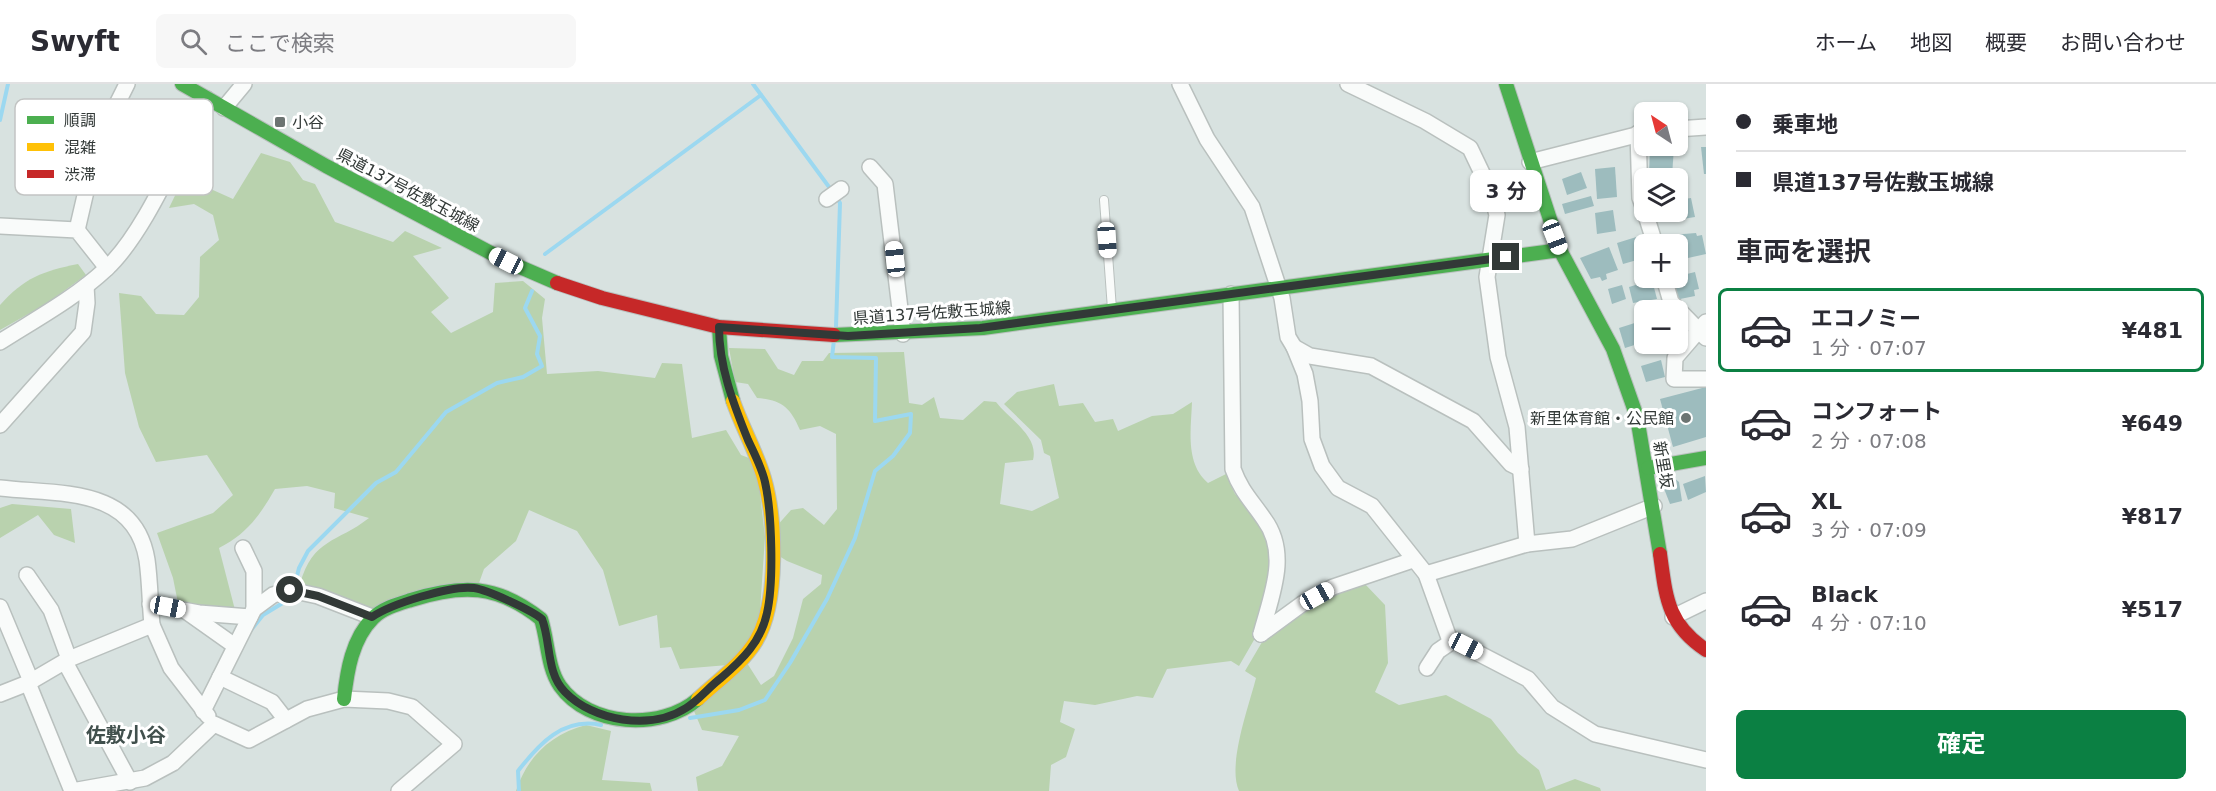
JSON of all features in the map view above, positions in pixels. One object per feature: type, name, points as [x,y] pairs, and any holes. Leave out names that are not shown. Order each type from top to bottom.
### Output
[{"type":"main road","name":"県道137号佐敷玉城線","points":[[182,84],[207,99]]},
{"type":"main road","points":[[1506,84],[1560,250]]},
{"type":"main road","name":"県道137号佐敷玉城線","points":[[213,102],[326,166],[506,261],[554,282],[602,298],[719,327],[844,336],[983,328],[1560,250]]},
{"type":"main road","name":"新里坂","points":[[1560,250],[1603,328],[1619,364],[1639,424],[1654,506],[1667,602],[1673,617],[1688,638],[1706,650]]},
{"type":"main road","points":[[344,699],[348,660],[372,617],[387,607],[421,596],[474,588],[525,608],[542,619],[556,681],[586,710],[620,719],[667,716],[687,708],[747,655],[761,632],[768,612],[770,534],[765,482],[727,383],[720,356],[719,327]]},
{"type":"main road","points":[[1648,468],[1706,458]]},
{"type":"street","points":[[120,99],[127,84]]},
{"type":"street","points":[[224,108],[244,84]]},
{"type":"street","points":[[1180,84],[1207,139],[1252,207],[1273,277],[1279,288],[1288,337],[1305,374],[1310,401],[1312,439],[1322,466],[1338,488],[1372,506],[1426,574],[1449,638],[1528,679],[1552,707],[1595,734],[1706,760]]},
{"type":"street","points":[[1349,84],[1443,131],[1470,148],[1482,169],[1497,215],[1487,276],[1497,357],[1517,427],[1527,544]]},
{"type":"street","points":[[1688,128],[1706,127]]},
{"type":"street","points":[[1530,162],[1634,135]]},
{"type":"street","points":[[870,167],[885,184],[903,334]]},
{"type":"street","points":[[827,200],[841,189]]},
{"type":"street","points":[[77,230],[85,195]]},
{"type":"street","points":[[0,342],[65,302],[107,268],[128,243],[155,195]]},
{"type":"street","points":[[0,226],[77,230],[107,268]]},
{"type":"street","points":[[0,425],[83,332],[86,286]]},
{"type":"street","points":[[1667,288],[1671,302],[1704,330],[1675,358],[1674,379],[1706,379]]},
{"type":"street","points":[[1231,294],[1233,469],[1240,489],[1265,520],[1276,540],[1278,557],[1276,578],[1261,634],[1302,604],[1333,587],[1413,560]]},
{"type":"street","points":[[1293,347],[1310,356],[1371,366],[1473,421],[1511,464],[1521,469]]},
{"type":"street","points":[[0,488],[90,497],[122,513],[140,535],[147,559],[152,625],[171,668],[214,724],[249,740],[307,709],[344,699],[388,701],[412,706],[454,744],[407,788]]},
{"type":"street","points":[[1426,574],[1527,544],[1572,539],[1654,506]]},
{"type":"street","points":[[203,711],[226,680],[236,646],[252,613],[254,571],[243,548]]},
{"type":"street","points":[[27,575],[51,610],[67,661],[130,782]]},
{"type":"street","points":[[150,603],[185,610],[252,613],[273,595],[296,591],[359,610],[372,617]]},
{"type":"street","points":[[1673,617],[1706,601]]},
{"type":"street","points":[[1,610],[72,791],[145,778],[173,763],[214,724]]},
{"type":"street","points":[[185,610],[236,646]]},
{"type":"street","points":[[0,693],[30,682],[67,661],[152,625]]},
{"type":"street","points":[[1427,668],[1438,651],[1454,640]]},
{"type":"street","points":[[226,680],[273,702],[286,720]]},
{"type":"lane","points":[[1104,200],[1112,310]]},
{"type":"green space","points":[[261,153],[290,162],[303,180],[315,184],[335,222],[393,242],[405,231],[442,248],[413,256],[449,298],[431,312],[451,333],[493,312],[495,283],[523,281],[545,299],[542,318],[547,374],[598,371],[655,378],[662,363],[682,364],[692,438],[726,430],[741,455],[749,458],[759,485],[765,537],[760,611],[755,632],[728,665],[680,669],[671,647],[660,648],[657,615],[619,626],[603,570],[577,531],[529,510],[516,541],[484,569],[479,583],[370,610],[300,584],[305,569],[319,549],[369,518],[334,508],[335,493],[307,486],[275,489],[252,523],[237,537],[219,548],[235,610],[178,603],[173,578],[157,533],[213,513],[233,495],[207,455],[156,462],[139,427],[125,373],[119,293],[141,296],[156,314],[184,315],[199,297],[200,257],[219,240],[213,215],[194,204],[169,208],[175,195],[213,195],[213,190],[233,199]]},
{"type":"green space","points":[[78,264],[86,275],[46,304],[0,330],[0,305],[17,288],[44,273]]},
{"type":"green space","points":[[729,348],[765,349],[778,369],[794,375],[802,361],[823,361],[829,353],[904,352],[909,403],[922,405],[934,397],[940,418],[963,420],[984,401],[996,402],[1028,436],[1034,451],[1033,460],[1005,463],[1000,504],[1032,511],[1059,498],[1050,456],[1044,453],[1041,440],[1004,404],[1017,392],[1054,384],[1059,406],[1083,403],[1095,422],[1113,419],[1118,431],[1152,416],[1173,414],[1192,402],[1191,446],[1201,475],[1208,483],[1226,474],[1235,494],[1252,509],[1271,538],[1274,562],[1258,633],[1239,666],[1231,661],[1167,669],[1153,698],[1137,696],[1095,705],[1064,701],[1060,722],[1075,729],[1066,757],[1051,765],[1049,791],[698,791],[696,777],[722,766],[739,736],[702,730],[694,711],[747,663],[761,685],[774,676],[793,638],[803,599],[821,584],[822,575],[776,554],[775,528],[791,510],[803,508],[824,525],[837,509],[836,434],[820,426],[800,430],[789,410],[784,406],[757,398],[748,384],[735,382]]},
{"type":"green space","points":[[12,504],[71,509],[75,543],[54,535],[38,515],[0,538],[0,508]]},
{"type":"green space","points":[[1364,583],[1385,605],[1388,663],[1375,692],[1399,705],[1446,695],[1491,719],[1518,753],[1539,770],[1546,790],[1575,779],[1600,788],[1601,791],[1239,791],[1236,780],[1237,751],[1256,678],[1245,671],[1265,637],[1340,588]]},
{"type":"green space","points":[[586,725],[611,731],[602,780],[650,783],[652,791],[516,791],[527,768],[542,749],[562,734]]},
{"type":"building","points":[[1701,147],[1706,147],[1706,174],[1704,174]]},
{"type":"building","points":[[1650,156],[1673,156],[1673,168],[1649,168]]},
{"type":"building","points":[[1615,167],[1617,197],[1597,199],[1595,169]]},
{"type":"building","points":[[1581,172],[1587,188],[1567,195],[1562,179]]},
{"type":"building","points":[[1591,196],[1594,206],[1565,214],[1562,204]]},
{"type":"building","points":[[1688,198],[1691,198],[1695,217],[1688,218]]},
{"type":"building","points":[[1613,210],[1616,231],[1597,234],[1595,213]]},
{"type":"building","points":[[1696,233],[1697,236],[1702,235],[1706,254],[1688,258],[1688,234],[1684,234]]},
{"type":"building","points":[[1634,238],[1634,261],[1623,264],[1617,243]]},
{"type":"building","points":[[1609,247],[1618,270],[1606,274],[1607,279],[1602,281],[1600,277],[1591,279],[1580,258]]},
{"type":"building","points":[[1695,272],[1699,289],[1694,290],[1695,296],[1675,300],[1673,288],[1688,288],[1688,274]]},
{"type":"building","points":[[1622,285],[1626,299],[1612,304],[1608,289]]},
{"type":"building","points":[[1629,287],[1654,288],[1657,299],[1634,300],[1633,303]]},
{"type":"building","points":[[1634,323],[1634,345],[1625,348],[1619,328]]},
{"type":"building","points":[[1661,360],[1665,377],[1646,382],[1641,366]]},
{"type":"building","name":"新里体育館・公民館","points":[[1706,387],[1706,437],[1673,447],[1660,399]]},
{"type":"building","points":[[1705,476],[1706,492],[1688,500],[1683,484]]},
{"type":"building","points":[[1668,478],[1674,478],[1679,482],[1682,501],[1670,504],[1663,486]]},
{"type":"waterway","points":[[0,120],[8,84]]},
{"type":"waterway","points":[[753,84],[832,191]]},
{"type":"waterway","points":[[545,254],[761,95]]},
{"type":"waterway","points":[[836,327],[840,203],[837,198]]},
{"type":"waterway","points":[[294,588],[299,568],[308,551],[376,483],[396,472],[446,412],[497,383],[523,377],[542,366],[537,354],[540,336],[525,308],[532,291]]},
{"type":"waterway","points":[[690,718],[739,710],[765,700],[790,663],[827,599],[855,538],[875,471],[893,456],[910,433],[911,414],[875,421],[876,358],[832,357],[834,340]]},
{"type":"waterway","points":[[251,630],[263,615],[291,598],[292,595]]},
{"type":"waterway","points":[[519,791],[518,771],[543,742],[575,725],[601,725]]},
{"type":"traffic: fast","points":[[182,84],[208,99]]},
{"type":"traffic: fast","points":[[1506,84],[1560,250],[1613,349],[1637,417],[1660,554]]},
{"type":"traffic: fast","points":[[213,102],[326,166],[506,261],[557,283]]},
{"type":"traffic: fast","points":[[834,335],[983,328],[1560,250]]},
{"type":"traffic: fast","points":[[719,327],[721,356],[733,401]]},
{"type":"traffic: fast","points":[[1648,468],[1706,458]]},
{"type":"traffic: fast","points":[[344,699],[355,645],[373,618],[401,603],[447,591],[463,590],[494,593],[525,607],[541,619],[556,679],[573,700],[589,710],[607,717],[646,720],[683,709],[698,699]]},
{"type":"traffic: slow","points":[[698,699],[737,665],[756,641],[769,605],[772,584],[773,538],[768,495],[761,468],[733,401]]},
{"type":"traffic: jam","points":[[557,283],[602,298],[719,327],[834,335]]},
{"type":"traffic: jam","points":[[1660,554],[1667,596],[1676,620],[1683,630],[1706,650]]},
{"type":"place","name":"小谷","points":[[280,122]]},
{"type":"place","name":"新里体育館・公民館","points":[[1686,418]]},
{"type":"district","name":"佐敷小谷","points":[[126,735]]},
{"type":"route","points":[[290,590],[318,596],[359,610],[372,617],[387,607],[421,596],[474,588],[525,608],[542,619],[556,681],[586,710],[620,719],[667,716],[687,708],[747,655],[761,632],[768,612],[770,534],[765,482],[727,383],[720,356],[719,327],[848,336],[980,328],[1506,257]]}]
